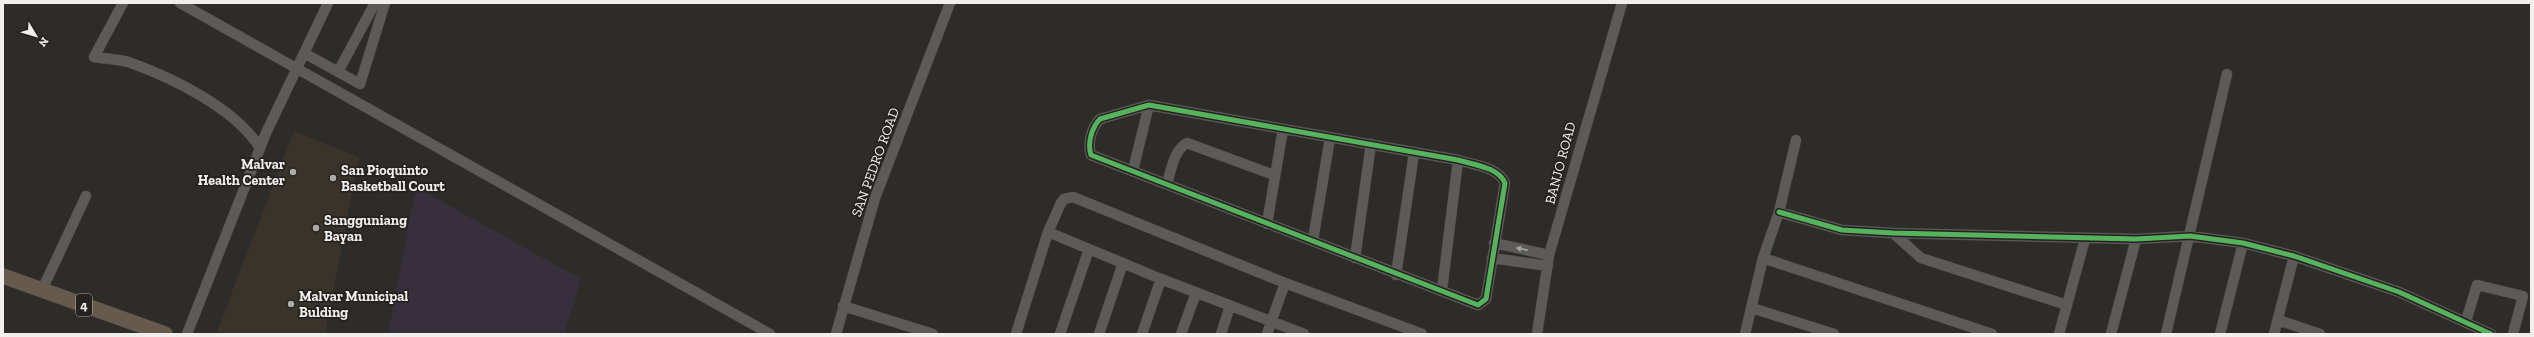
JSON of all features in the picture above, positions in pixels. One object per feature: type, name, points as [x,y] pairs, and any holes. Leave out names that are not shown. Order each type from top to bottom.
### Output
[{"type":"highway","name":"4","points":[[3,276],[165,334]]},
{"type":"street","points":[[123,3],[94,57],[129,63],[171,80],[234,119],[249,132],[260,148]]},
{"type":"street","points":[[180,3],[770,334]]},
{"type":"street","points":[[187,334],[260,148],[328,3]]},
{"type":"street","points":[[338,72],[375,3]]},
{"type":"street","points":[[304,53],[361,83],[385,3]]},
{"type":"street","name":"SAN PEDRO ROAD","points":[[836,334],[875,198],[950,3]]},
{"type":"street","name":"BANJO ROAD","points":[[1537,334],[1549,255],[1622,3]]},
{"type":"street","points":[[2166,334],[2227,74]]},
{"type":"street","points":[[1133,170],[1149,105]]},
{"type":"street","points":[[1149,105],[1283,129],[1458,160],[1495,171],[1502,176],[1505,183],[1486,299],[1483,303],[1478,305],[1442,290],[1396,275],[1314,240],[1267,224],[1133,170],[1096,158],[1091,155],[1089,145],[1095,124],[1100,118],[1149,105]]},
{"type":"street","points":[[1267,224],[1274,175],[1283,129]]},
{"type":"street","points":[[1314,240],[1330,138]]},
{"type":"street","points":[[1745,334],[1763,258],[1779,212],[1796,140]]},
{"type":"street","points":[[1167,184],[1177,153],[1180,147],[1187,143],[1274,175]]},
{"type":"street","points":[[1356,258],[1371,144]]},
{"type":"street","points":[[1396,275],[1414,152]]},
{"type":"street","points":[[1442,290],[1458,160]]},
{"type":"street","points":[[42,290],[86,196]]},
{"type":"street","points":[[1016,334],[1048,232],[1061,203],[1064,199],[1073,197],[1285,283],[1422,334]]},
{"type":"street","points":[[1779,212],[1842,230],[1893,233],[2136,239],[2190,236],[2243,243],[2294,256],[2400,292],[2466,321],[2491,334]]},
{"type":"street","points":[[1048,232],[1196,293],[1272,320],[1304,334]]},
{"type":"street","points":[[1893,233],[1920,258],[2067,304]]},
{"type":"street","points":[[2059,334],[2085,238]]},
{"type":"street","points":[[2111,334],[2136,239]]},
{"type":"street","points":[[1494,243],[1549,255]]},
{"type":"street","points":[[2220,334],[2243,243]]},
{"type":"street","points":[[1060,334],[1089,249]]},
{"type":"street","points":[[2274,334],[2294,256]]},
{"type":"street","points":[[1492,258],[1548,266]]},
{"type":"street","points":[[1763,258],[1992,334]]},
{"type":"street","points":[[1099,334],[1123,263]]},
{"type":"street","points":[[1142,334],[1161,279]]},
{"type":"street","points":[[1267,334],[1285,283]]},
{"type":"street","points":[[2466,321],[2476,285],[2523,296],[2513,334]]},
{"type":"street","points":[[1181,334],[1196,293]]},
{"type":"street","points":[[843,306],[933,334]]},
{"type":"street","points":[[1221,334],[1230,306]]},
{"type":"street","points":[[1752,308],[1834,334]]},
{"type":"street","points":[[2278,320],[2320,334]]},
{"type":"shaded area","points":[[294,131],[359,157],[325,334],[225,334],[217,331]]},
{"type":"shaded area","points":[[416,187],[581,279],[564,334],[388,334]]},
{"type":"cycle path","points":[[1149,105],[1458,160],[1485,167],[1497,173],[1505,183],[1486,299],[1478,305],[1091,155],[1090,140],[1095,126],[1100,119],[1149,105]]},
{"type":"cycle path","points":[[1779,212],[1842,230],[1893,233],[2136,239],[2190,236],[2243,243],[2294,256],[2399,292],[2491,334]]},
{"type":"place","name":"Malvar Health Center","points":[[293,172]]},
{"type":"place","name":"San Pioquinto Basketball Court","points":[[333,178]]},
{"type":"place","name":"Sangguniang Bayan","points":[[316,228]]},
{"type":"place","name":"Malvar Municipal Bulding","points":[[291,304]]}]
